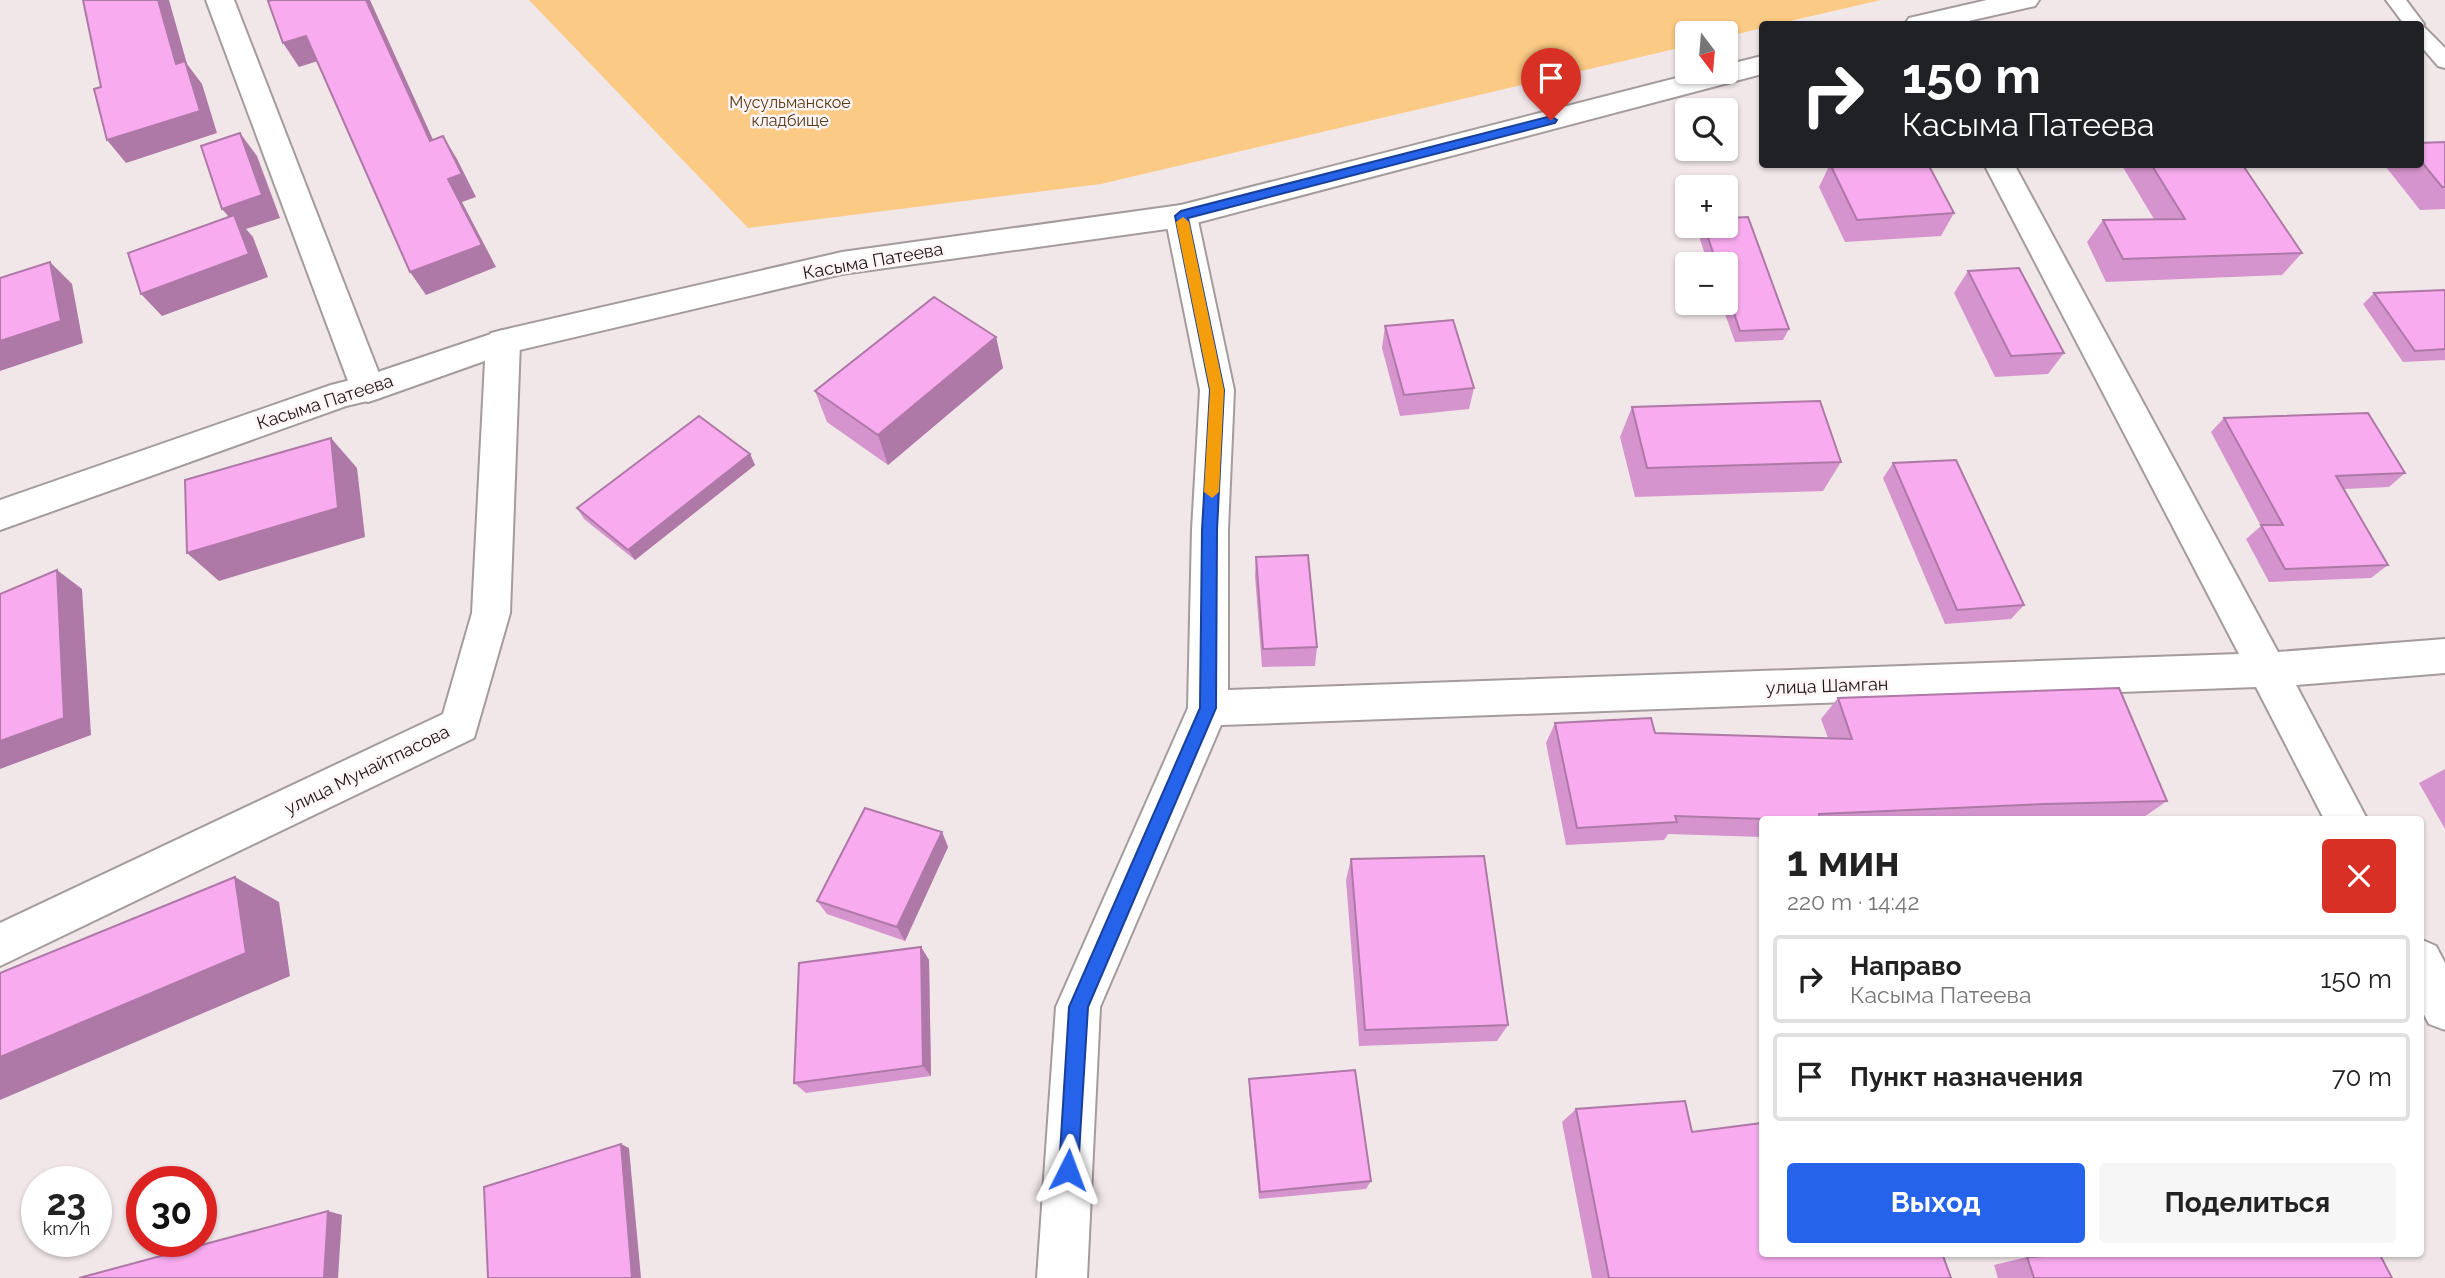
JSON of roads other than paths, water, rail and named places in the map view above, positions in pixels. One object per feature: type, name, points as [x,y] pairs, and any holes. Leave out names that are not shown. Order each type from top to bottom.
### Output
[{"type":"street","points":[[220,0],[368,389]]},
{"type":"street","points":[[1936,21],[2025,0]]},
{"type":"street","name":"Касыма Патеева","points":[[0,515],[343,394],[368,389],[503,342],[842,263],[1181,216],[1759,66]]},
{"type":"street","points":[[2001,168],[2344,816]]},
{"type":"street","points":[[1062,1278],[1079,1007],[1208,708],[1210,530],[1217,390],[1181,216]]},
{"type":"street","name":"улица Мунайтпасова","points":[[0,945],[460,725],[491,613],[503,342]]},
{"type":"street","name":"улица Шамган","points":[[1208,708],[2268,670],[2445,656]]},
{"type":"street","points":[[2424,969],[2445,1008]]},
{"type":"lane","points":[[2396,0],[2412,21]]},
{"type":"lane","points":[[2424,37],[2445,61]]},
{"type":"park label","name":"Мусульманское кладбище","points":[[790,111]]}]
